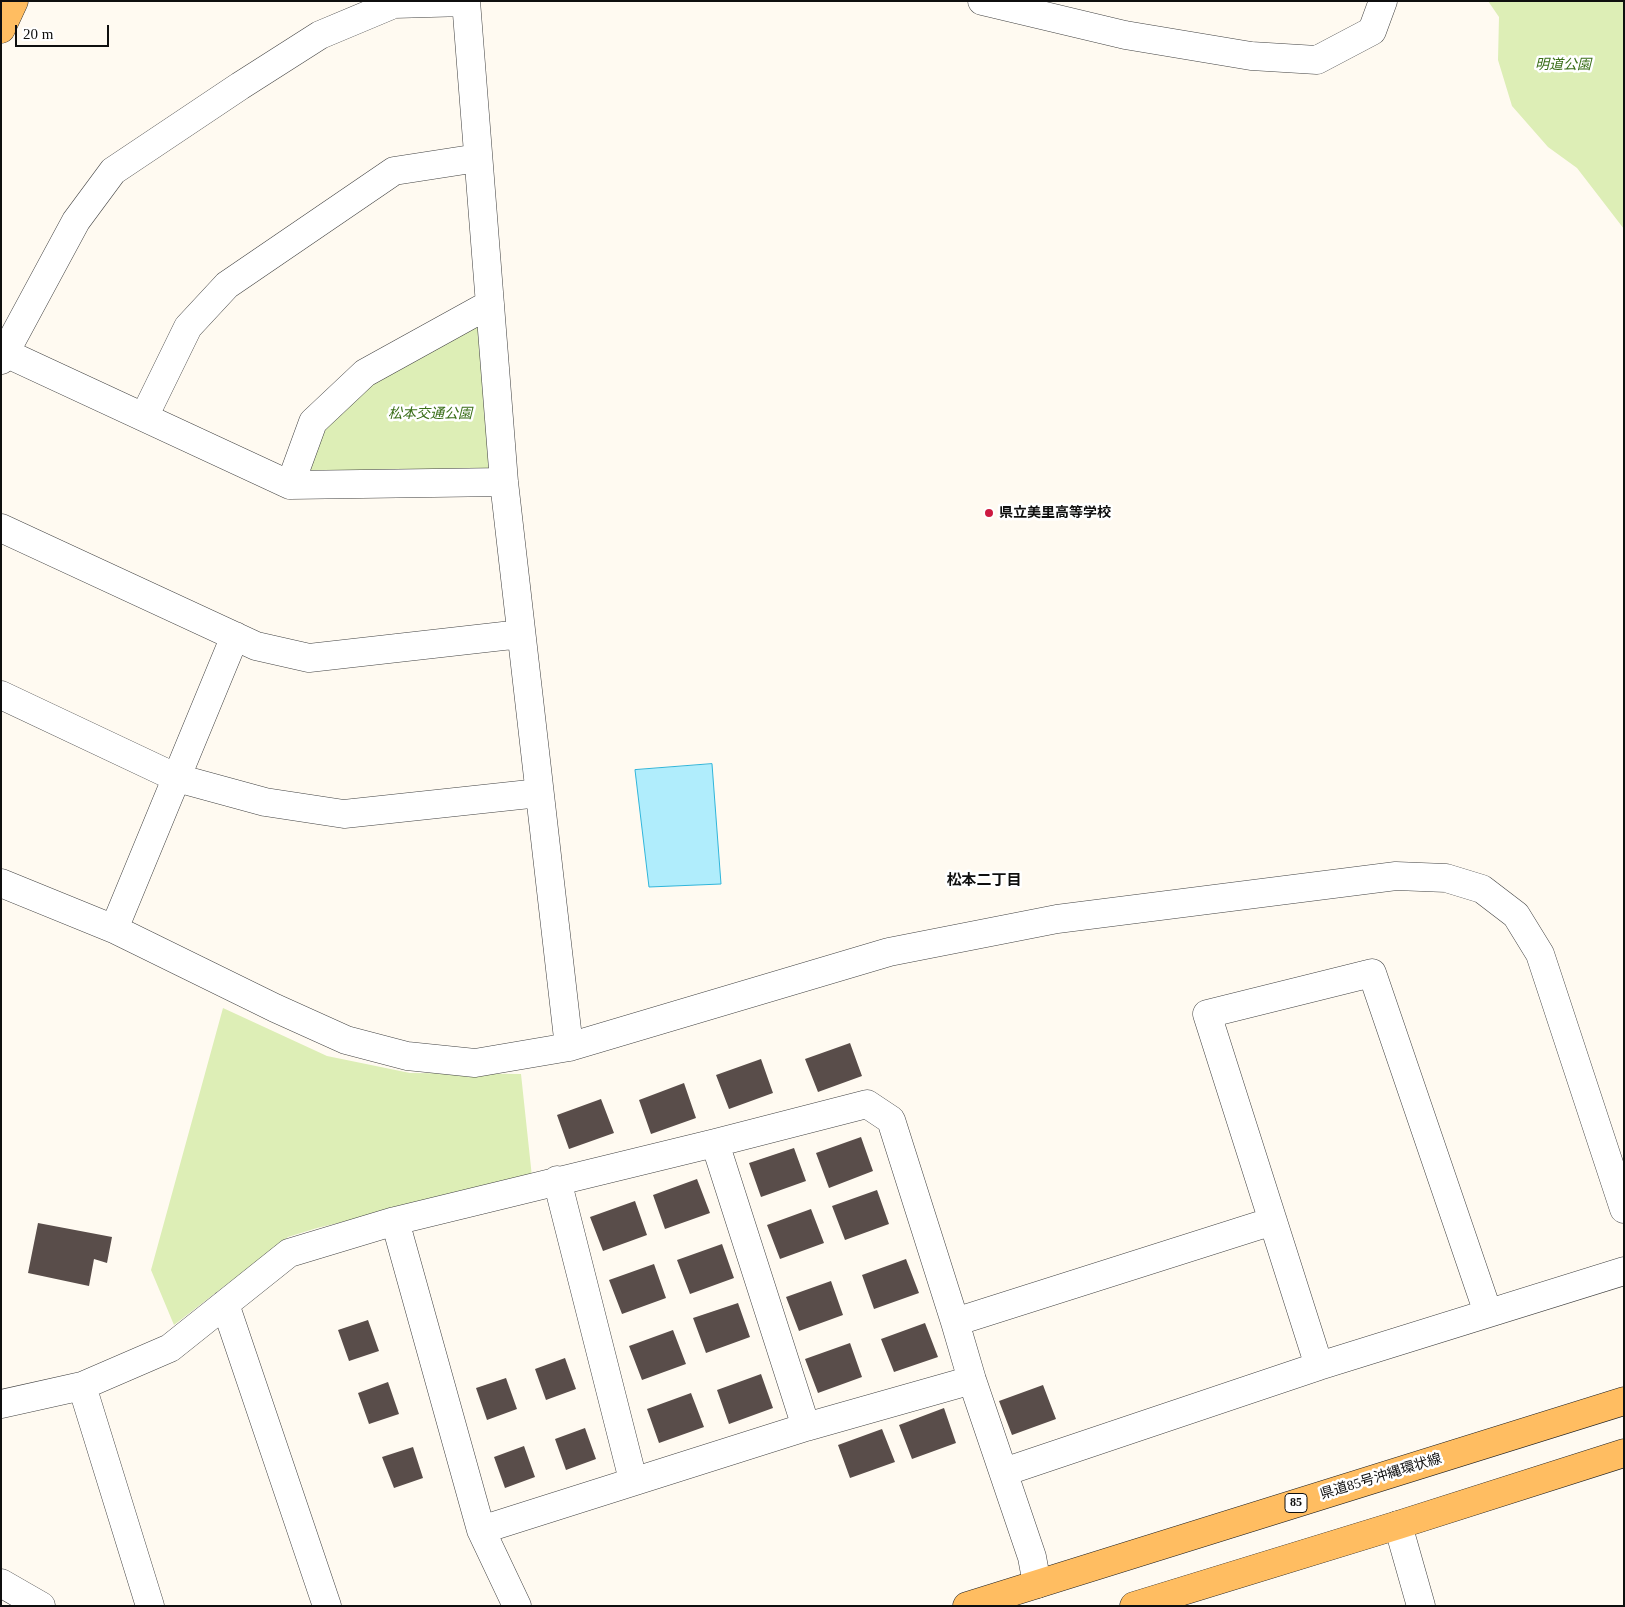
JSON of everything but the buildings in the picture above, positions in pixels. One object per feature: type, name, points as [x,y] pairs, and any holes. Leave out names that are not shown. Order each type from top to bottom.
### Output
[{"type":"main road","points":[[1,29],[14,1]]},
{"type":"main road","name":"県道85号沖縄環状線","points":[[967,1606],[1624,1401]]},
{"type":"main road","points":[[1134,1606],[1624,1453]]},
{"type":"street","points":[[982,1],[1125,35],[1251,56],[1317,60],[1372,31],[1383,1]]},
{"type":"street","points":[[504,482],[290,485],[2,354],[76,221],[113,171],[320,35],[394,4],[466,2],[504,482],[569,1047]]},
{"type":"street","points":[[144,418],[188,327],[227,285],[394,171],[478,158]]},
{"type":"street","points":[[290,485],[313,422],[365,374],[490,304]]},
{"type":"street","points":[[1,528],[256,646],[309,658],[521,634]]},
{"type":"street","points":[[114,929],[235,636]]},
{"type":"street","points":[[1,694],[177,778],[265,802],[344,814],[540,793]]},
{"type":"street","points":[[1,883],[114,929],[275,1008],[346,1040],[406,1056],[475,1063],[569,1047],[889,952],[1057,919],[1396,876],[1446,878],[1482,889],[1516,915],[1540,954],[1624,1209]]},
{"type":"street","points":[[1318,1366],[1207,1014],[1372,973],[1488,1313]]},
{"type":"street","points":[[1,1404],[82,1386],[170,1348],[289,1253],[395,1221],[867,1104],[891,1120],[972,1380],[1032,1557],[1037,1584]]},
{"type":"street","points":[[715,1143],[806,1427]]},
{"type":"street","points":[[557,1180],[633,1480]]},
{"type":"street","points":[[395,1221],[481,1530],[516,1606]]},
{"type":"street","points":[[955,1322],[1273,1221]]},
{"type":"street","points":[[1004,1472],[1318,1366],[1624,1271]]},
{"type":"street","points":[[225,1304],[327,1606]]},
{"type":"street","points":[[481,1530],[633,1480],[806,1427],[972,1380]]},
{"type":"street","points":[[82,1386],[150,1606]]},
{"type":"street","points":[[1398,1525],[1421,1606]]},
{"type":"street","points":[[1,1583],[40,1606]]},
{"type":"green space","name":"明道公園","points":[[1488,1],[1624,1],[1624,229],[1577,168],[1548,147],[1512,106],[1498,60],[1499,17]]},
{"type":"green space","name":"松本交通公園","points":[[490,304],[504,482],[290,485],[313,422]]},
{"type":"green space","points":[[223,1008],[327,1056],[410,1073],[521,1074],[532,1177],[317,1228],[288,1237],[174,1325],[151,1270]]},
{"type":"water","points":[[712,764],[721,884],[649,887],[635,770]]},
{"type":"place","name":"県立美里高等学校","points":[[989,513]]},
{"type":"district","name":"松本二丁目","points":[[984,881]]}]
